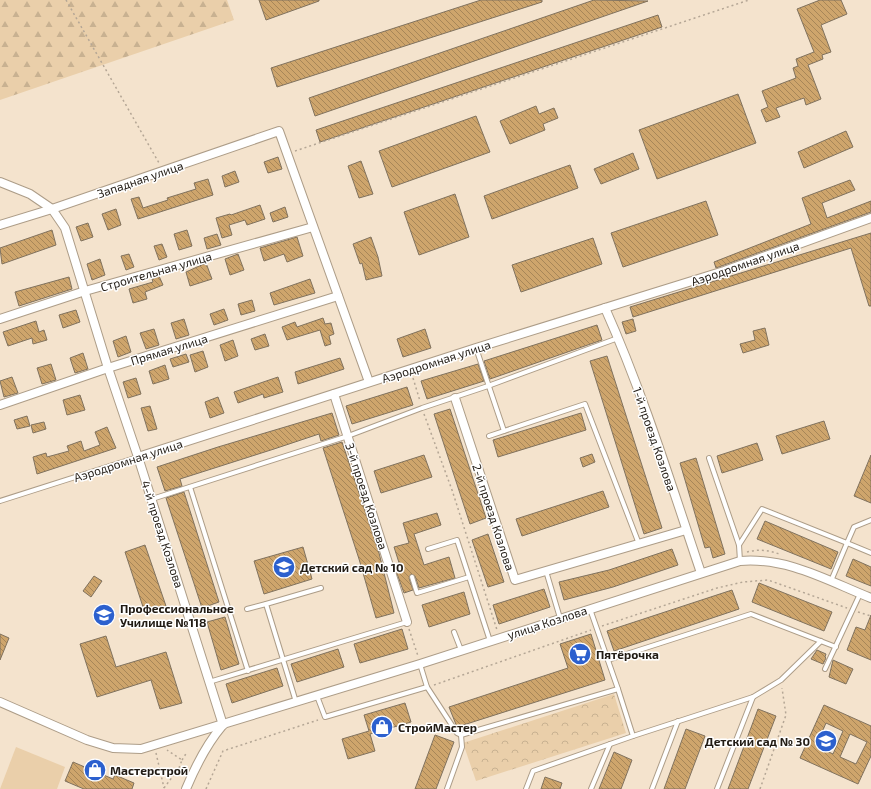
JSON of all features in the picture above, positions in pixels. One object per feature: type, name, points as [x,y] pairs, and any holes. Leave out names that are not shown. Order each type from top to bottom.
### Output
[{"type":"street","name":"Западная улица","points":[[0,225],[52,209],[279,131],[288,154]]},
{"type":"street","points":[[288,154],[369,382]]},
{"type":"street","points":[[0,182],[30,194],[52,209]]},
{"type":"street","name":"4-й проезд Козлова","points":[[52,209],[65,228],[108,368],[152,499],[223,725]]},
{"type":"street","name":"Аэродромная улица","points":[[138,457],[476,348],[724,271],[871,218]]},
{"type":"street","name":"Строительная улица","points":[[0,319],[85,292],[314,227]]},
{"type":"street","name":"Прямая улица","points":[[0,405],[108,368],[338,296]]},
{"type":"street","name":"1-й проезд Козлова","points":[[604,308],[618,338],[646,411],[701,573]]},
{"type":"street","name":"3-й проезд Козлова","points":[[334,394],[407,622]]},
{"type":"street","name":"2-й проезд Козлова","points":[[455,398],[515,580],[686,530]]},
{"type":"street","name":"улица Козлова","points":[[0,703],[87,740],[113,748],[141,749],[420,664],[740,561],[757,559],[775,561],[793,566],[871,598]]},
{"type":"street","points":[[186,789],[200,757],[210,741],[223,725]]},
{"type":"lane","points":[[152,499],[348,436],[618,338]]},
{"type":"lane","points":[[476,348],[504,431]]},
{"type":"lane","points":[[488,436],[585,404],[639,544]]},
{"type":"lane","name":"Аэродромная улица","points":[[0,501],[138,457]]},
{"type":"lane","points":[[709,458],[739,545],[740,561]]},
{"type":"lane","points":[[190,487],[248,670]]},
{"type":"lane","points":[[739,545],[762,509],[871,553]]},
{"type":"lane","points":[[831,582],[854,527],[871,520]]},
{"type":"lane","points":[[428,549],[457,540],[490,641]]},
{"type":"lane","points":[[546,572],[560,618]]},
{"type":"lane","points":[[412,577],[416,593],[469,577]]},
{"type":"lane","points":[[247,609],[321,588]]},
{"type":"lane","points":[[825,668],[860,594]]},
{"type":"lane","points":[[266,604],[296,702]]},
{"type":"lane","points":[[590,609],[633,736]]},
{"type":"lane","points":[[608,660],[751,614],[836,647]]},
{"type":"lane","points":[[210,682],[407,622]]},
{"type":"lane","points":[[454,632],[461,650]]},
{"type":"lane","points":[[526,789],[533,772],[633,736],[754,697],[781,680],[820,641]]},
{"type":"lane","points":[[420,664],[427,687],[457,733],[461,735]]},
{"type":"lane","points":[[317,696],[325,718],[427,687]]},
{"type":"lane","points":[[461,735],[618,689]]},
{"type":"lane","points":[[717,789],[754,697]]},
{"type":"lane","points":[[652,789],[678,721]]},
{"type":"lane","points":[[447,789],[462,747],[461,735]]},
{"type":"lane","points":[[591,789],[610,744]]},
{"type":"path","points":[[66,0],[162,170]]},
{"type":"path","points":[[288,154],[749,0]]},
{"type":"path","points":[[411,369],[422,408],[452,490],[499,638]]},
{"type":"path","points":[[427,687],[717,588],[743,582],[768,580],[871,616]]},
{"type":"path","points":[[407,622],[420,664]]},
{"type":"path","points":[[760,789],[786,715],[781,680]]},
{"type":"path","points":[[206,789],[223,751],[325,718]]},
{"type":"path","points":[[157,744],[182,760]]},
{"type":"path","points":[[157,744],[164,789]]},
{"type":"path","points":[[164,789],[179,768],[186,752]]},
{"type":"green space","points":[[0,0],[227,0],[234,20],[0,100]]},
{"type":"green space","points":[[614,694],[626,733],[476,781],[463,743]]},
{"type":"green space","points":[[16,747],[65,767],[57,789],[0,789]]},
{"type":"building","points":[[259,0],[319,0],[319,1],[266,20]]},
{"type":"building","points":[[481,0],[542,0],[542,2],[277,87],[271,68]]},
{"type":"building","points":[[594,0],[648,1],[315,116],[309,98]]},
{"type":"building","points":[[820,0],[841,0],[847,14],[821,25],[831,52],[822,55],[823,59],[808,65],[821,99],[806,105],[804,98],[776,108],[780,117],[766,122],[761,110],[768,107],[762,91],[796,78],[793,68],[798,66],[796,59],[814,52],[797,9]]},
{"type":"building","points":[[658,15],[662,27],[320,142],[316,130]]},
{"type":"building","points":[[738,94],[756,143],[657,179],[639,130]]},
{"type":"building","points":[[536,106],[539,114],[554,108],[558,118],[543,124],[545,130],[510,144],[500,121]]},
{"type":"building","points":[[476,116],[490,152],[392,187],[379,151]]},
{"type":"building","points":[[846,131],[853,147],[804,168],[798,152]]},
{"type":"building","points":[[633,153],[639,169],[601,184],[594,169]]},
{"type":"building","points":[[278,157],[282,169],[268,173],[264,162]]},
{"type":"building","points":[[361,161],[373,194],[359,198],[348,166]]},
{"type":"building","points":[[570,165],[578,188],[492,219],[484,196]]},
{"type":"building","points":[[235,171],[239,182],[225,187],[222,176]]},
{"type":"building","points":[[208,179],[213,195],[138,219],[131,199],[139,197],[143,208],[168,200],[167,198],[196,189],[194,183]]},
{"type":"building","points":[[850,180],[855,190],[822,203],[827,218],[871,201],[871,212],[716,268],[714,262],[811,224],[802,198]]},
{"type":"building","points":[[455,194],[469,237],[419,255],[404,212]]},
{"type":"building","points":[[706,201],[718,235],[623,267],[611,233]]},
{"type":"building","points":[[260,205],[265,219],[247,225],[245,220],[229,225],[232,235],[222,238],[216,218],[231,215]]},
{"type":"building","points":[[285,207],[288,217],[273,222],[270,213]]},
{"type":"building","points":[[116,209],[121,225],[108,230],[102,214]]},
{"type":"building","points":[[88,223],[93,237],[81,241],[76,227]]},
{"type":"building","points":[[52,230],[56,245],[2,264],[0,248]]},
{"type":"building","points":[[187,230],[192,246],[179,250],[174,234]]},
{"type":"building","points":[[871,233],[871,306],[869,306],[851,248],[633,317],[630,307]]},
{"type":"building","points":[[217,234],[221,245],[207,249],[204,238]]},
{"type":"building","points":[[297,237],[303,256],[287,262],[284,254],[264,261],[260,248]]},
{"type":"building","points":[[371,237],[378,257],[382,276],[366,280],[362,263],[360,264],[353,244]]},
{"type":"building","points":[[593,238],[602,264],[521,292],[512,265]]},
{"type":"building","points":[[162,244],[167,257],[159,260],[154,246]]},
{"type":"building","points":[[129,254],[134,267],[126,270],[121,256]]},
{"type":"building","points":[[238,254],[244,270],[230,275],[225,259]]},
{"type":"building","points":[[100,259],[105,275],[92,280],[87,264]]},
{"type":"building","points":[[206,263],[212,279],[190,286],[186,272]]},
{"type":"building","points":[[159,276],[163,285],[145,292],[147,299],[133,303],[129,289],[153,282],[152,279]]},
{"type":"building","points":[[69,277],[72,289],[19,306],[15,292]]},
{"type":"building","points":[[310,279],[315,293],[274,305],[270,293]]},
{"type":"building","points":[[252,300],[255,311],[241,315],[238,304]]},
{"type":"building","points":[[224,309],[228,320],[214,325],[210,314]]},
{"type":"building","points":[[76,310],[80,322],[63,328],[59,315]]},
{"type":"building","points":[[323,318],[325,324],[331,323],[334,334],[329,336],[331,344],[325,346],[320,330],[287,340],[282,327],[295,322],[297,327]]},
{"type":"building","points":[[184,319],[189,335],[176,339],[171,323]]},
{"type":"building","points":[[633,319],[636,331],[626,334],[622,322]]},
{"type":"building","points":[[36,321],[39,332],[44,330],[47,340],[33,344],[32,338],[8,346],[3,332]]},
{"type":"building","points":[[597,325],[602,340],[490,379],[484,361]]},
{"type":"building","points":[[765,328],[769,345],[743,353],[740,344],[755,340],[753,331]]},
{"type":"building","points":[[154,329],[159,345],[146,349],[140,333]]},
{"type":"building","points":[[425,329],[431,348],[403,357],[397,339]]},
{"type":"building","points":[[265,334],[269,346],[255,350],[251,339]]},
{"type":"building","points":[[126,336],[131,352],[118,357],[113,341]]},
{"type":"building","points":[[233,340],[238,356],[225,361],[220,345]]},
{"type":"building","points":[[203,351],[208,367],[195,372],[190,355]]},
{"type":"building","points":[[83,353],[88,369],[75,373],[70,358]]},
{"type":"building","points":[[186,354],[189,362],[173,367],[170,359]]},
{"type":"building","points":[[607,356],[662,528],[644,534],[590,361]]},
{"type":"building","points":[[340,358],[344,369],[298,384],[295,372]]},
{"type":"building","points":[[51,364],[56,380],[42,384],[37,368]]},
{"type":"building","points":[[478,364],[484,381],[427,399],[421,381]]},
{"type":"building","points":[[165,365],[169,379],[153,384],[149,371]]},
{"type":"building","points":[[12,377],[18,393],[4,397],[0,381]]},
{"type":"building","points":[[278,377],[283,392],[264,398],[263,394],[238,403],[234,392]]},
{"type":"building","points":[[136,378],[141,394],[128,398],[123,382]]},
{"type":"building","points":[[407,387],[413,405],[352,424],[346,406]]},
{"type":"building","points":[[80,395],[85,410],[67,415],[63,400]]},
{"type":"building","points":[[218,397],[224,413],[210,418],[205,402]]},
{"type":"building","points":[[150,406],[157,429],[148,431],[141,408]]},
{"type":"building","points":[[450,409],[486,518],[470,524],[434,414]]},
{"type":"building","points":[[332,413],[339,435],[321,441],[319,434],[180,479],[182,486],[165,491],[157,467]]},
{"type":"building","points":[[581,413],[586,430],[498,457],[493,440]]},
{"type":"building","points":[[27,416],[30,426],[17,429],[14,420]]},
{"type":"building","points":[[824,421],[830,439],[782,454],[776,436]]},
{"type":"building","points":[[44,422],[46,429],[33,433],[31,425]]},
{"type":"building","points":[[107,427],[116,448],[37,474],[33,457],[46,453],[47,457],[69,451],[67,446],[81,441],[84,451],[100,445],[95,432]]},
{"type":"building","points":[[342,442],[379,553],[394,613],[376,618],[359,559],[323,448]]},
{"type":"building","points":[[757,443],[763,460],[722,473],[717,456]]},
{"type":"building","points":[[592,454],[595,462],[583,467],[580,458]]},
{"type":"building","points":[[424,455],[432,477],[381,493],[374,471]]},
{"type":"building","points":[[871,455],[871,503],[854,496]]},
{"type":"building","points":[[696,458],[725,554],[713,558],[710,547],[705,548],[680,463]]},
{"type":"building","points":[[603,491],[609,507],[522,536],[516,519]]},
{"type":"building","points":[[184,492],[219,602],[202,608],[166,498]]},
{"type":"building","points":[[437,513],[441,525],[414,534],[424,565],[449,557],[455,578],[419,588],[415,576],[411,574],[409,578],[413,590],[404,593],[396,571],[401,569],[394,547],[409,543],[403,523]]},
{"type":"building","points":[[765,521],[838,552],[831,569],[757,539]]},
{"type":"building","points":[[488,534],[504,582],[488,587],[472,540]]},
{"type":"building","points":[[145,545],[166,606],[145,613],[125,552]]},
{"type":"building","points":[[303,547],[312,579],[264,594],[254,561]]},
{"type":"building","points":[[672,549],[678,565],[613,587],[564,600],[559,582],[609,570]]},
{"type":"building","points":[[853,559],[871,567],[871,586],[846,576]]},
{"type":"building","points":[[94,576],[102,581],[91,597],[83,591]]},
{"type":"building","points":[[759,583],[832,612],[824,631],[752,602]]},
{"type":"building","points":[[544,589],[550,607],[499,624],[493,605]]},
{"type":"building","points":[[732,590],[739,609],[614,651],[607,631]]},
{"type":"building","points":[[464,592],[470,614],[429,627],[422,605]]},
{"type":"building","points":[[871,615],[871,660],[847,650],[856,627],[865,630]]},
{"type":"building","points":[[225,617],[239,664],[221,670],[207,622]]},
{"type":"building","points":[[402,629],[408,649],[360,663],[354,644]]},
{"type":"building","points":[[0,634],[9,638],[0,660]]},
{"type":"building","points":[[591,634],[605,680],[457,727],[449,707],[568,668],[560,644]]},
{"type":"building","points":[[106,636],[116,667],[166,652],[182,703],[160,709],[151,680],[97,697],[80,644]]},
{"type":"building","points":[[338,649],[344,667],[297,682],[291,664]]},
{"type":"building","points":[[817,650],[826,654],[823,664],[811,659]]},
{"type":"building","points":[[833,660],[853,669],[846,684],[829,677]]},
{"type":"building","points":[[277,668],[283,686],[232,703],[226,684]]},
{"type":"building","name":"СтройМастер","points":[[405,703],[411,722],[370,734],[375,751],[348,759],[342,739],[369,731],[364,715]]},
{"type":"building","points":[[824,705],[871,726],[871,756],[858,784],[800,758]],"holes":[[[826,723],[843,731],[833,754],[816,746]],[[850,734],[867,742],[856,764],[840,757]]]},
{"type":"building","points":[[758,709],[776,716],[748,789],[728,789]]},
{"type":"building","points":[[686,729],[705,736],[685,789],[664,789]]},
{"type":"building","points":[[435,735],[454,742],[436,789],[415,789]]},
{"type":"building","points":[[614,752],[632,760],[621,789],[599,789]]},
{"type":"building","points":[[73,762],[113,779],[115,775],[134,783],[132,789],[84,789],[65,781]]},
{"type":"building","points":[[545,777],[562,783],[560,789],[541,789]]},
{"type":"place","name":"Детский сад № 10","points":[[284,567]]},
{"type":"place","name":"Профессиональное Училище №118","points":[[104,615]]},
{"type":"place","name":"Пятёрочка","points":[[580,654]]},
{"type":"place","name":"СтройМастер","points":[[382,727]]},
{"type":"place","name":"Детский сад № 30","points":[[826,741]]},
{"type":"place","name":"Мастерстрой","points":[[95,770]]}]
